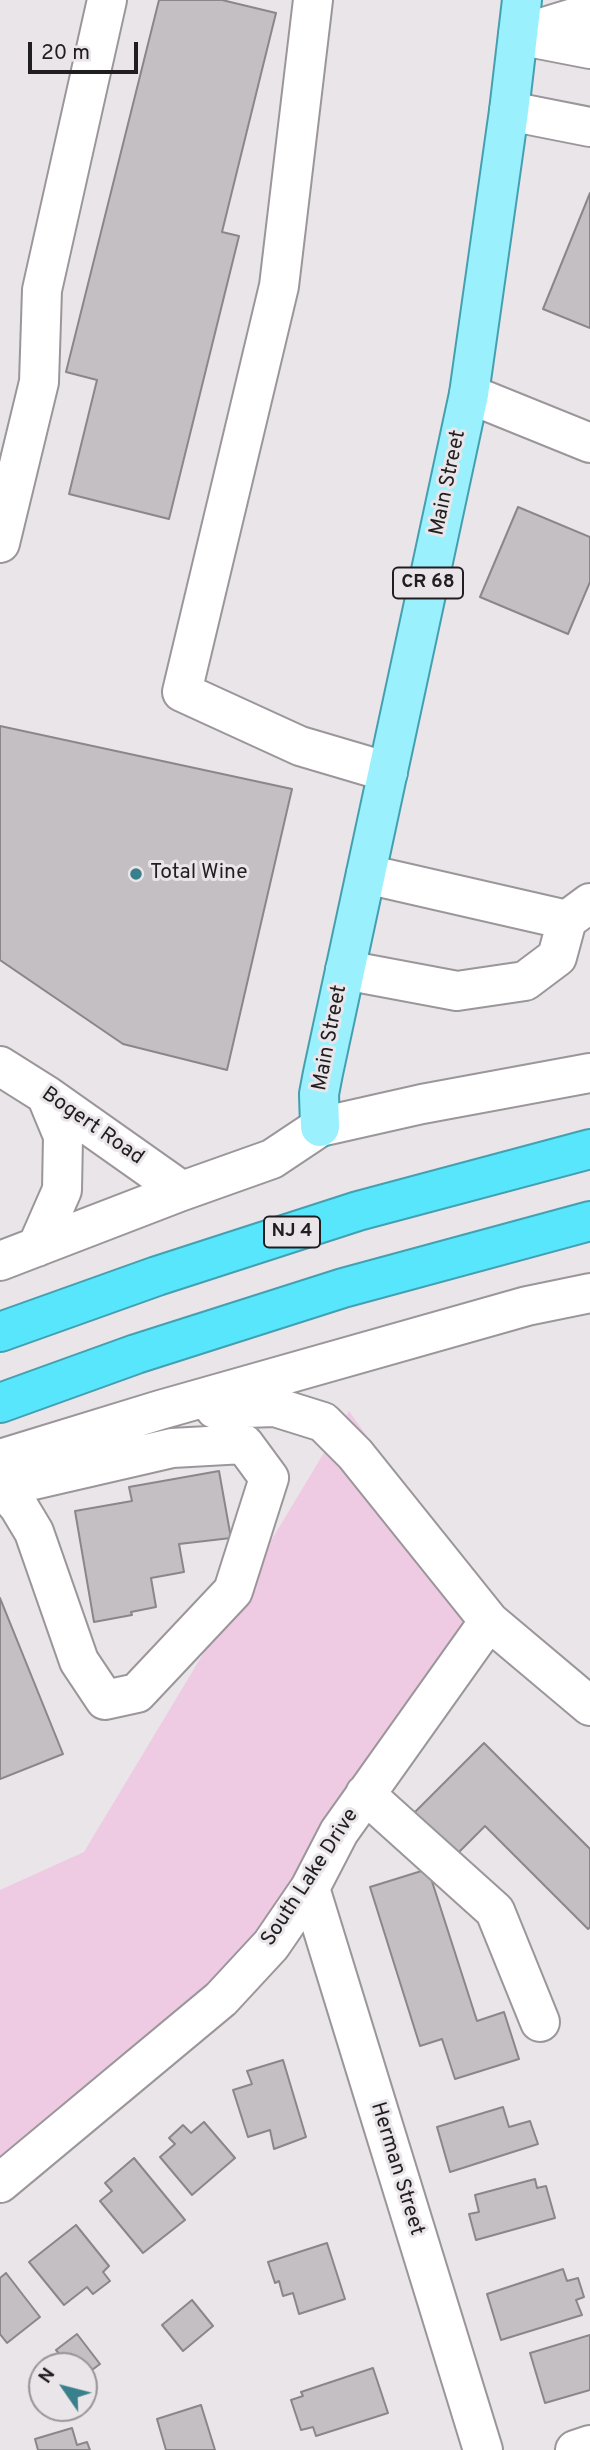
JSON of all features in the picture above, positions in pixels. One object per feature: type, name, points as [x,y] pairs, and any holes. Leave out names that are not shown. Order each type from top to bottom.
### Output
[{"type":"highway","name":"NJ 4","points":[[0,1332],[157,1276],[358,1211],[590,1149]]},
{"type":"highway","points":[[0,1403],[136,1354],[343,1288],[590,1221]]},
{"type":"main road","name":"Main Street","points":[[320,1127],[319,1094],[468,394],[520,18]]},
{"type":"street","points":[[0,543],[39,382],[42,290],[107,0]]},
{"type":"street","points":[[313,0],[279,286],[183,692],[300,746],[388,772]]},
{"type":"street","points":[[520,18],[590,13]]},
{"type":"street","points":[[520,18],[590,50]]},
{"type":"street","points":[[509,111],[590,127]]},
{"type":"street","points":[[468,394],[590,443]]},
{"type":"street","points":[[345,970],[457,991],[525,981],[557,957],[578,911],[366,874]]},
{"type":"street","name":"Bogert Road","points":[[0,1066],[46,1095],[182,1191]]},
{"type":"street","points":[[0,1261],[272,1159],[320,1127],[422,1104],[590,1073]]},
{"type":"street","points":[[37,1247],[62,1190],[63,1136],[46,1095]]},
{"type":"street","points":[[4,1490],[160,1410],[527,1306],[590,1293]]},
{"type":"street","points":[[160,1410],[275,1407],[323,1422],[355,1454],[489,1621],[590,1706]]},
{"type":"street","points":[[244,1444],[269,1478],[233,1591],[137,1693],[105,1700],[79,1661],[34,1532],[4,1490],[172,1448],[244,1444]]},
{"type":"street","name":"South Lake Drive","points":[[0,2183],[221,1999],[271,1945],[310,1888],[339,1832],[489,1621]]},
{"type":"street","points":[[365,1794],[495,1910],[540,2022]]},
{"type":"street","name":"Herman Street","points":[[310,1888],[483,2450]]},
{"type":"street","points":[[575,2450],[590,2445]]},
{"type":"shaded area","points":[[349,1411],[480,1595],[221,1999],[0,2166],[0,1890],[84,1852]]},
{"type":"building","points":[[159,0],[222,0],[276,13],[222,232],[239,236],[169,519],[69,494],[97,380],[66,372]]},
{"type":"building","points":[[590,193],[590,328],[543,309]]},
{"type":"building","points":[[518,507],[590,537],[590,582],[568,634],[480,597]]},
{"type":"building","name":"Total Wine","points":[[0,726],[292,789],[227,1070],[123,1044],[0,960]]},
{"type":"building","points":[[219,1471],[231,1538],[179,1544],[184,1572],[151,1578],[156,1607],[131,1612],[132,1615],[94,1622],[75,1511],[132,1501],[129,1487]]},
{"type":"building","points":[[0,1598],[63,1754],[0,1779]]},
{"type":"building","points":[[484,1743],[590,1849],[588,1929],[485,1826],[455,1856],[413,1814]]},
{"type":"building","points":[[428,1869],[477,2021],[504,2012],[519,2059],[455,2079],[442,2039],[420,2046],[370,1887]]},
{"type":"building","points":[[283,2060],[306,2137],[274,2149],[270,2130],[248,2137],[233,2090],[252,2084],[247,2071]]},
{"type":"building","points":[[503,2107],[509,2127],[530,2121],[538,2144],[450,2172],[437,2127]]},
{"type":"building","points":[[204,2122],[235,2158],[192,2195],[160,2157],[175,2144],[169,2138],[183,2125],[191,2133]]},
{"type":"building","points":[[134,2158],[185,2220],[143,2253],[100,2201],[112,2191],[105,2183]]},
{"type":"building","points":[[535,2179],[537,2188],[546,2186],[555,2218],[476,2240],[469,2214],[479,2212],[475,2195]]},
{"type":"building","points":[[76,2225],[109,2266],[103,2272],[110,2281],[93,2294],[87,2287],[64,2305],[29,2262]]},
{"type":"building","points":[[327,2243],[345,2299],[299,2314],[293,2293],[283,2296],[279,2281],[275,2283],[268,2262]]},
{"type":"building","points":[[563,2269],[567,2281],[578,2278],[584,2297],[576,2300],[582,2315],[501,2340],[487,2294]]},
{"type":"building","points":[[6,2273],[40,2317],[7,2343],[0,2334],[0,2278]]},
{"type":"building","points":[[192,2300],[213,2326],[183,2351],[162,2325]]},
{"type":"building","points":[[77,2334],[91,2352],[58,2352],[56,2350]]},
{"type":"building","points":[[590,2335],[590,2390],[545,2403],[530,2353]]},
{"type":"building","points":[[373,2368],[388,2413],[316,2436],[313,2427],[301,2430],[291,2400],[303,2396],[301,2392]]},
{"type":"building","points":[[201,2405],[215,2450],[166,2450],[157,2419]]},
{"type":"building","points":[[72,2428],[77,2445],[87,2442],[90,2450],[38,2450],[35,2439]]},
{"type":"place","name":"Total Wine","points":[[136,874]]}]
